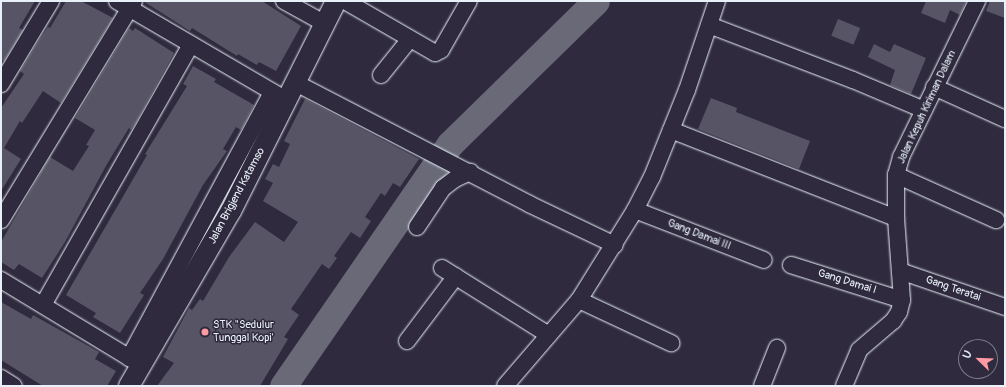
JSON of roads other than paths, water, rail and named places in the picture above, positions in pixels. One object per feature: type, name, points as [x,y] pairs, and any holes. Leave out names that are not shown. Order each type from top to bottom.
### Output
[{"type":"street","points":[[1,84],[51,1]]},
{"type":"street","points":[[284,1],[324,23]]},
{"type":"street","name":"Jalan Brigjend Katamso","points":[[130,386],[136,362],[231,211],[251,150],[336,1]]},
{"type":"street","points":[[345,1],[432,53],[439,52],[469,1]]},
{"type":"street","points":[[506,386],[579,300],[635,210],[671,130],[717,1]]},
{"type":"street","name":"Jalan Kepuh Kiriman Dalam","points":[[902,300],[896,218],[896,175],[901,157],[977,1]]},
{"type":"street","points":[[1,220],[127,3],[190,46],[284,91],[430,152],[468,170],[529,204],[614,245]]},
{"type":"street","points":[[709,25],[853,80],[924,110]]},
{"type":"street","points":[[380,75],[409,40]]},
{"type":"street","points":[[43,305],[190,46]]},
{"type":"street","points":[[934,87],[1005,119]]},
{"type":"street","points":[[671,130],[896,218]]},
{"type":"street","points":[[417,226],[443,188],[468,170]]},
{"type":"street","points":[[896,175],[996,220]]},
{"type":"street","name":"Gang Damai III","points":[[635,210],[764,260]]},
{"type":"street","name":"Gang Damai I","points":[[791,265],[902,300]]},
{"type":"street","points":[[442,268],[549,334]]},
{"type":"street","name":"Gang Teratai","points":[[900,271],[1005,307]]},
{"type":"street","points":[[407,341],[456,276]]},
{"type":"street","points":[[1,280],[136,362]]},
{"type":"street","points":[[579,300],[671,343]]},
{"type":"street","points":[[844,386],[859,350],[893,321],[902,300]]},
{"type":"street","points":[[762,386],[777,348]]},
{"type":"street","points":[[1,378],[14,386]]},
{"type":"waterway","points":[[283,386],[450,144],[596,1]]},
{"type":"place","name":"STK \"Sedulur Tunggal Kopi'","points":[[205,332]]}]
